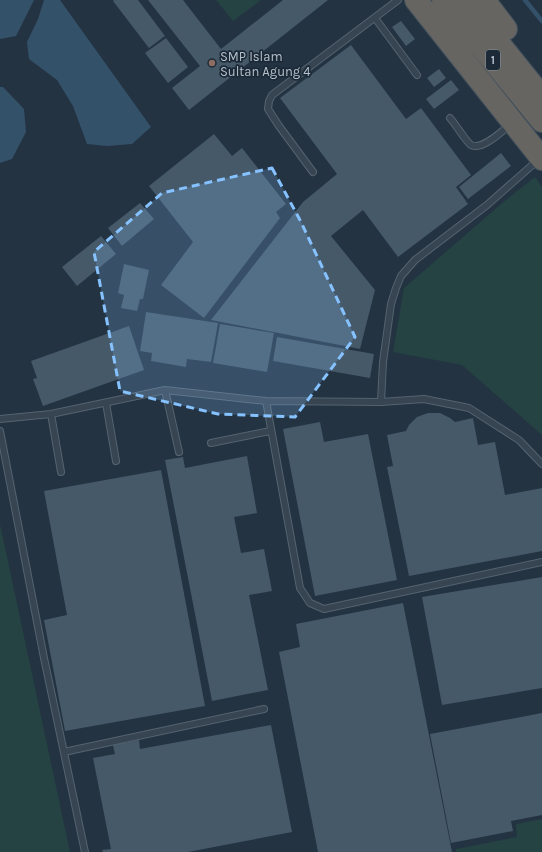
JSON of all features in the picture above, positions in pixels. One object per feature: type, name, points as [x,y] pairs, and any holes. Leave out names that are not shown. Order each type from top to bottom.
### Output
[{"type":"highway","points":[[416,0],[542,158]]},
{"type":"highway","name":"1","points":[[443,0],[542,121]]},
{"type":"highway","name":"1","points":[[464,0],[542,97]]},
{"type":"highway","points":[[484,0],[542,75]]},
{"type":"lane","points":[[313,172],[268,109],[269,101],[272,95],[398,0]]},
{"type":"lane","points":[[375,18],[417,75]]},
{"type":"lane","points":[[450,118],[470,144],[476,146],[482,146],[514,122]]},
{"type":"lane","points":[[381,402],[383,362],[391,304],[401,276],[415,260],[487,205],[542,158]]},
{"type":"lane","points":[[0,419],[51,414],[166,390],[266,401],[381,402],[424,399],[469,408],[519,440],[542,464]]},
{"type":"lane","points":[[166,390],[179,452]]},
{"type":"lane","points":[[266,401],[270,431],[300,588],[310,603],[324,609],[542,562]]},
{"type":"lane","points":[[106,403],[116,461]]},
{"type":"lane","points":[[51,414],[61,472]]},
{"type":"lane","points":[[0,431],[44,658],[85,852]]},
{"type":"lane","points":[[210,443],[270,431]]},
{"type":"lane","points":[[64,752],[264,710]]},
{"type":"highlighted area","points":[[272,168],[301,222],[355,337],[295,417],[218,414],[120,391],[94,252],[162,193]]},
{"type":"green space","points":[[216,0],[261,0],[233,21]]},
{"type":"green space","points":[[535,177],[542,187],[542,435],[462,365],[393,352],[404,288],[507,199]]},
{"type":"green space","points":[[0,524],[70,852],[0,852]]},
{"type":"green space","points":[[542,819],[542,852],[456,852],[456,849],[517,837],[516,824]]},
{"type":"water","points":[[0,0],[34,0],[16,36],[0,39]]},
{"type":"water","points":[[44,0],[60,0],[151,127],[132,144],[107,146],[87,144],[73,106],[57,80],[29,59],[27,42],[38,19]]},
{"type":"water","points":[[0,87],[3,87],[24,109],[26,132],[12,159],[0,163]]},
{"type":"building","points":[[138,0],[165,36],[149,48],[113,1]]},
{"type":"building","points":[[148,0],[183,0],[221,49],[283,0],[328,0],[189,110],[172,88],[200,66]]},
{"type":"building","points":[[401,21],[415,39],[406,46],[392,27]]},
{"type":"building","points":[[166,38],[188,67],[168,83],[145,53]]},
{"type":"building","points":[[351,45],[406,119],[421,108],[471,175],[456,187],[468,204],[398,257],[363,210],[331,236],[375,290],[360,349],[211,320],[303,202],[337,174],[280,98]]},
{"type":"building","points":[[439,69],[446,78],[434,87],[427,78]]},
{"type":"building","points":[[451,80],[459,90],[434,109],[426,99]]},
{"type":"building","points":[[214,134],[232,156],[242,148],[286,204],[276,212],[280,218],[204,318],[161,285],[193,242],[149,186]]},
{"type":"building","points":[[501,153],[511,166],[468,199],[459,187]]},
{"type":"building","points":[[140,203],[154,219],[122,246],[108,228]]},
{"type":"building","points":[[101,236],[116,254],[77,286],[62,267]]},
{"type":"building","points":[[124,264],[149,270],[143,299],[140,299],[137,311],[121,308],[124,295],[118,293]]},
{"type":"building","points":[[146,312],[218,323],[211,362],[187,359],[186,367],[151,361],[152,353],[140,351]]},
{"type":"building","points":[[220,324],[274,333],[267,372],[213,363]]},
{"type":"building","points":[[129,326],[144,370],[43,406],[33,379],[37,378],[31,361]]},
{"type":"building","points":[[277,337],[374,354],[370,378],[273,361]]},
{"type":"building","points":[[428,413],[440,413],[455,422],[473,418],[478,445],[495,442],[505,495],[542,488],[542,551],[409,576],[387,467],[393,466],[387,435],[406,431],[409,425],[417,417]]},
{"type":"building","points":[[320,422],[324,442],[368,434],[397,580],[315,596],[283,429]]},
{"type":"building","points":[[247,456],[257,513],[234,517],[241,553],[264,549],[272,591],[249,595],[268,690],[212,701],[165,460],[183,457],[185,468]]},
{"type":"building","points":[[161,470],[205,706],[65,731],[44,620],[67,615],[44,491]]},
{"type":"building","points":[[542,577],[542,688],[442,705],[422,597]]},
{"type":"building","points":[[403,603],[452,852],[318,852],[279,652],[300,647],[296,624]]},
{"type":"building","points":[[542,713],[542,815],[511,821],[513,831],[451,843],[430,734]]},
{"type":"building","points":[[271,725],[292,832],[188,852],[103,852],[102,850],[111,849],[93,758],[115,754],[113,745],[139,740],[140,749]]},
{"type":"waterway","points":[[525,0],[542,21]]},
{"type":"place","name":"SMP Islam Sultan Agung 4","points":[[212,63]]}]
